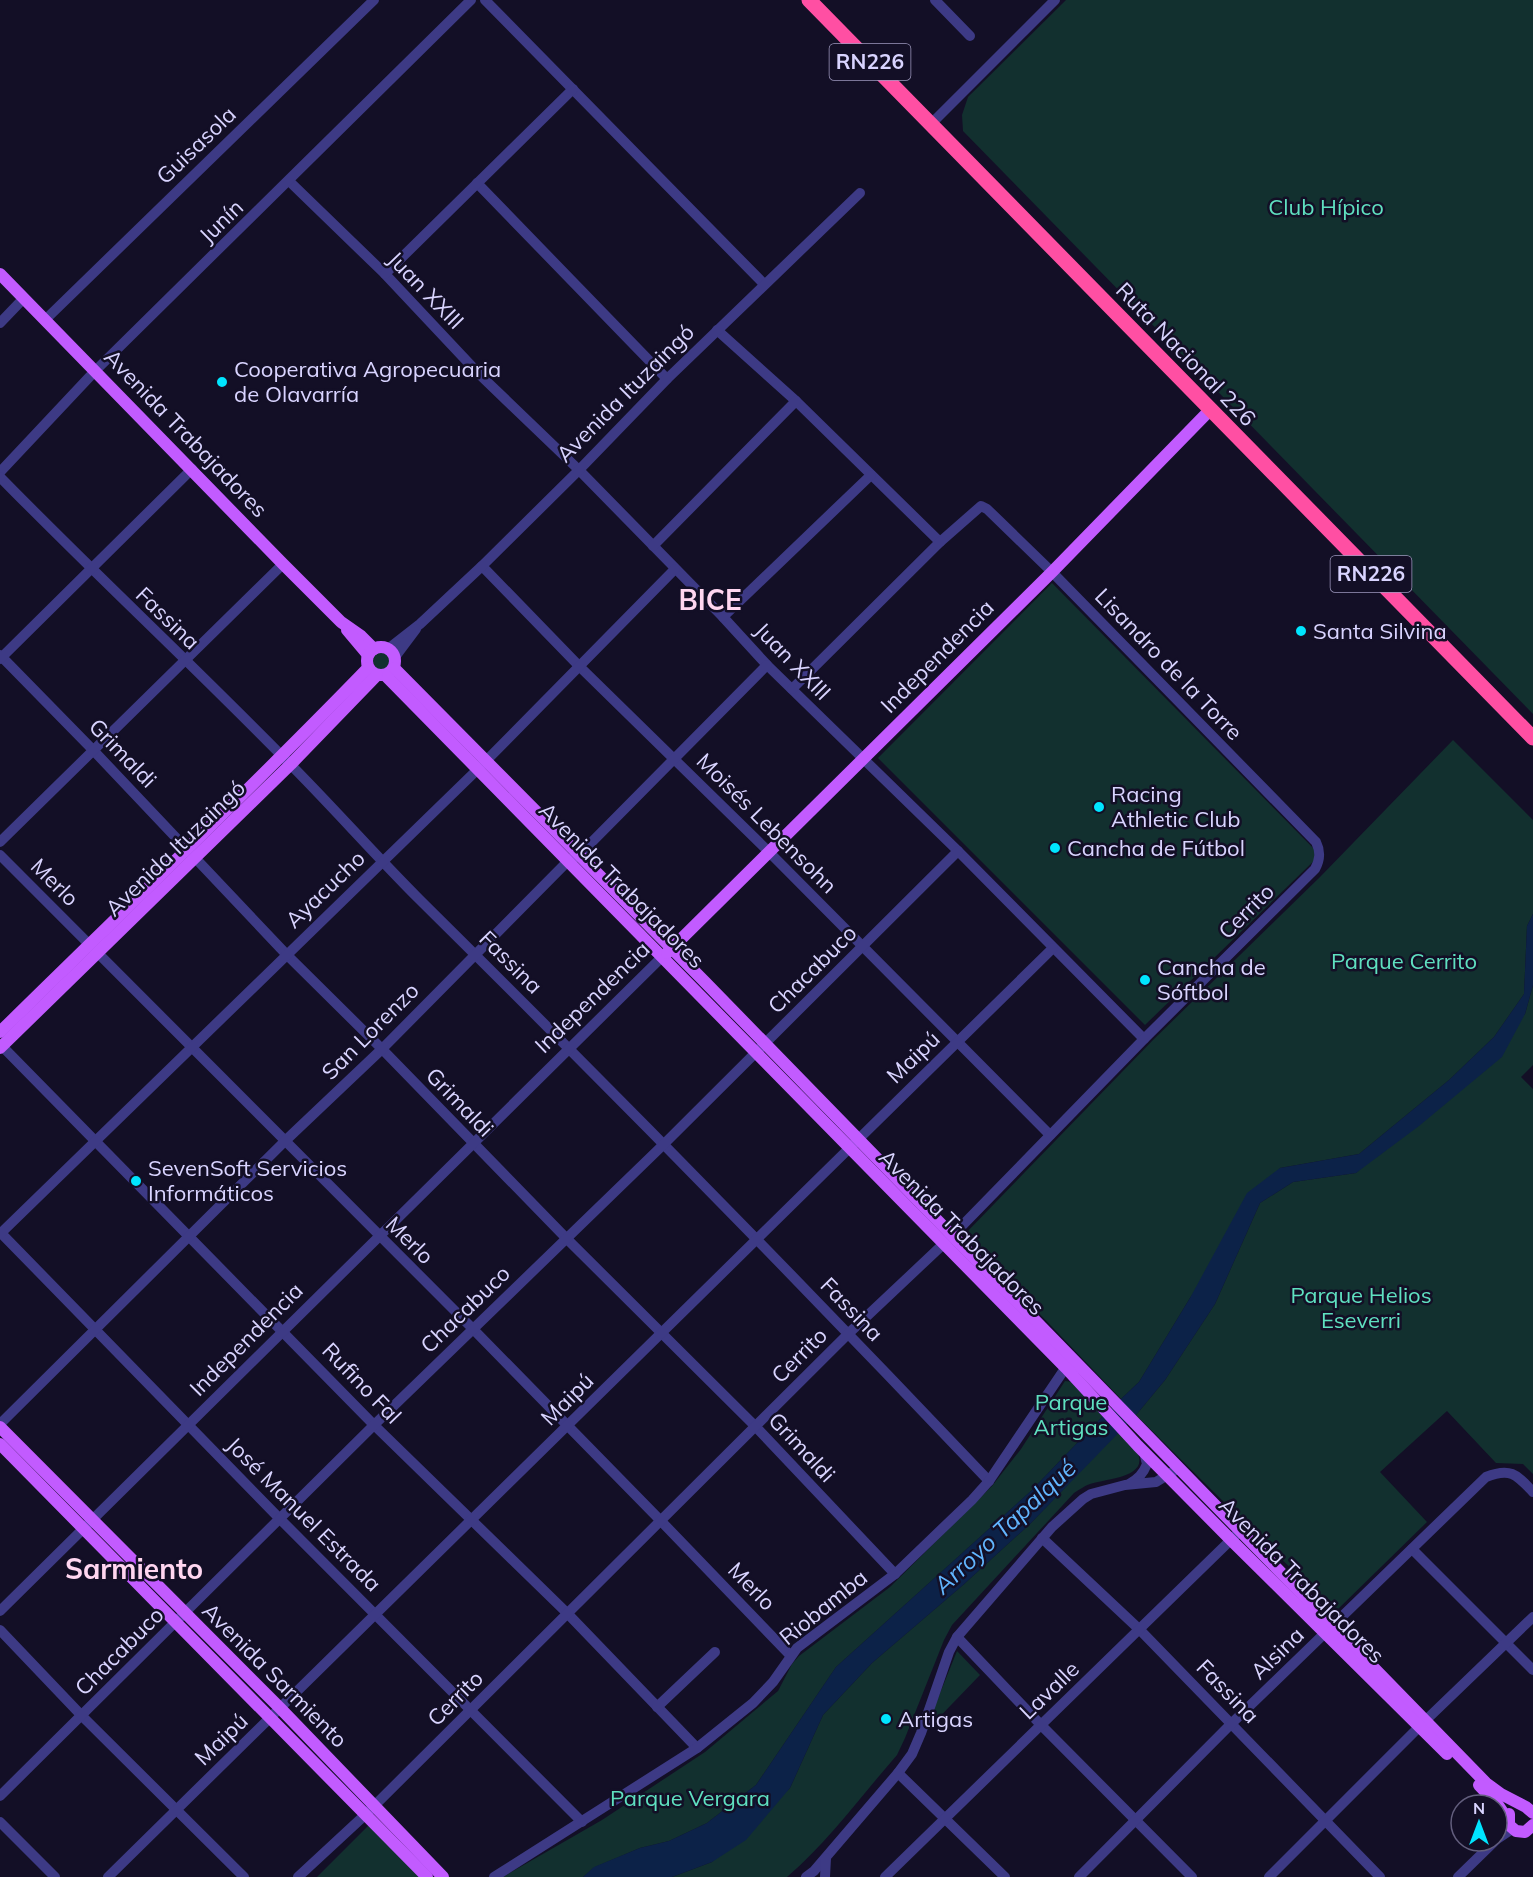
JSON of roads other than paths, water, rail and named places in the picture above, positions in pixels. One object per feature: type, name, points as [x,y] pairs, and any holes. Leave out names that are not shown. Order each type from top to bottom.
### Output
[{"type":"highway","name":"Ruta Nacional 226","points":[[809,0],[1533,738]]},
{"type":"main road","name":"Avenida Trabajadores","points":[[0,274],[341,622],[354,641],[371,652]]},
{"type":"main road","name":"Independencia","points":[[667,952],[1052,572],[1210,410]]},
{"type":"main road","points":[[383,647],[385,665],[367,660],[371,652],[383,647]]},
{"type":"main road","name":"Avenida Trabajadores","points":[[385,665],[1069,1363],[1179,1468],[1522,1829]]},
{"type":"main road","name":"Avenida Ituzaingó","points":[[1,1046],[94,948],[385,665]]},
{"type":"main road","name":"Avenida Ituzaingó","points":[[0,1032],[94,948]]},
{"type":"main road","name":"Avenida Trabajadores","points":[[1089,1383],[1141,1449],[1231,1540],[1330,1629]]},
{"type":"main road","name":"Avenida Sarmiento","points":[[0,1425],[87,1524]]},
{"type":"main road","name":"Avenida Sarmiento","points":[[0,1444],[87,1524],[180,1618],[270,1719],[443,1877]]},
{"type":"main road","name":"Avenida Sarmiento","points":[[180,1618],[281,1708],[427,1877]]},
{"type":"main road","name":"Avenida Trabajadores","points":[[1423,1724],[1486,1783],[1529,1807]]},
{"type":"main road","points":[[1522,1829],[1510,1811],[1529,1807]]},
{"type":"street","name":"Guisasola","points":[[46,319],[374,0]]},
{"type":"street","name":"Junín","points":[[0,472],[95,371],[471,0]]},
{"type":"street","points":[[485,0],[764,284]]},
{"type":"street","points":[[935,0],[970,36]]},
{"type":"street","points":[[931,123],[1055,0]]},
{"type":"street","points":[[385,274],[573,89]]},
{"type":"street","name":"Juan XXIII","points":[[289,182],[385,274],[479,374],[579,470],[767,665],[958,851],[1144,1039]]},
{"type":"street","points":[[477,183],[667,379]]},
{"type":"street","name":"Avenida Ituzaingó","points":[[385,665],[420,624],[579,470],[717,330],[860,193]]},
{"type":"street","points":[[0,323],[24,298]]},
{"type":"street","points":[[717,330],[796,401],[940,543],[792,689]]},
{"type":"street","points":[[653,546],[796,401]]},
{"type":"street","points":[[1,657],[192,470]]},
{"type":"street","points":[[723,617],[871,475]]},
{"type":"street","name":"Fassina","points":[[0,477],[90,570],[287,760],[382,862],[756,1238],[989,1481]]},
{"type":"street","name":"Lisandro de la Torre","points":[[940,543],[981,506],[987,509],[1052,572],[1316,842],[1320,855]]},
{"type":"street","points":[[0,842],[283,564]]},
{"type":"street","name":"Moisés Lebensohn","points":[[482,566],[580,667],[768,851],[1050,1135]]},
{"type":"street","name":"Ayacucho","points":[[0,1233],[482,765],[675,569]]},
{"type":"street","name":"Grimaldi","points":[[1,657],[93,750],[286,954],[755,1426],[895,1574]]},
{"type":"street","name":"San Lorenzo","points":[[0,1425],[767,665]]},
{"type":"street","name":"Chacabuco","points":[[0,1796],[374,1425],[663,1145],[958,851]]},
{"type":"street","name":"Merlo","points":[[0,855],[473,1329],[790,1655]]},
{"type":"street","name":"Cerrito","points":[[298,1877],[370,1810],[849,1333],[948,1240],[1144,1039],[1315,869],[1320,855]]},
{"type":"street","name":"Maipú","points":[[108,1877],[1053,948]]},
{"type":"street","name":"Independencia","points":[[0,1611],[667,952]]},
{"type":"street","name":"Rufino Fal","points":[[1,1046],[374,1425],[567,1613],[697,1748]]},
{"type":"street","name":"José Manuel Estrada","points":[[0,1233],[280,1519],[582,1822]]},
{"type":"street","name":"Riobamba","points":[[494,1877],[697,1748],[762,1695],[790,1655],[895,1574],[972,1500],[989,1481],[1069,1363]]},
{"type":"street","points":[[1125,1485],[1138,1479],[1144,1473],[1147,1464],[1141,1449]]},
{"type":"street","points":[[806,1877],[826,1858],[898,1773],[916,1745],[957,1637],[1042,1538],[1091,1494],[1125,1485],[1156,1482],[1179,1468]]},
{"type":"street","name":"Alsina","points":[[1078,1877],[1232,1723],[1486,1477],[1498,1472],[1510,1472],[1519,1477],[1533,1492]]},
{"type":"street","name":"Lavalle","points":[[885,1877],[1240,1531]]},
{"type":"street","name":"Fassina","points":[[1042,1538],[1140,1630],[1380,1877]]},
{"type":"street","points":[[1412,1549],[1533,1670]]},
{"type":"street","points":[[1269,1877],[1533,1617]]},
{"type":"street","points":[[0,1630],[82,1716],[244,1877]]},
{"type":"street","points":[[957,1637],[1192,1877]]},
{"type":"street","points":[[657,1707],[715,1652]]},
{"type":"street","points":[[898,1773],[1005,1877]]},
{"type":"street","points":[[0,1822],[55,1877]]},
{"type":"street","points":[[1458,1877],[1483,1853]]},
{"type":"street","points":[[825,1877],[826,1858]]},
{"type":"water","name":"Arroyo Tapalqué","points":[[1533,914],[1533,985],[1525,1014],[1502,1057],[1419,1126],[1356,1173],[1293,1182],[1260,1203],[1215,1304],[1165,1380],[1136,1415],[1031,1523],[872,1663],[823,1715],[790,1788],[746,1840],[712,1862],[672,1877],[583,1877],[594,1867],[640,1848],[669,1841],[707,1823],[756,1785],[836,1667],[1031,1491],[1139,1382],[1190,1298],[1247,1193],[1280,1168],[1359,1154],[1449,1080],[1494,1037],[1524,994],[1527,926]]},
{"type":"place","name":"Cooperativa Agropecuaria de Olavarría","points":[[222,382]]},
{"type":"place","name":"Santa Silvina","points":[[1301,631]]},
{"type":"place","name":"Racing Athletic Club","points":[[1099,807]]},
{"type":"place","name":"Cancha de Fútbol","points":[[1055,848]]},
{"type":"place","name":"Cancha de Sóftbol","points":[[1145,980]]},
{"type":"place","name":"SevenSoft Servicios Informáticos","points":[[136,1181]]},
{"type":"place","name":"Artigas","points":[[886,1719]]},
{"type":"district","name":"BICE","points":[[710,600]]},
{"type":"district","name":"Sarmiento","points":[[134,1569]]},
{"type":"park label","name":"Club Hípico","points":[[1326,207]]},
{"type":"park label","name":"Parque Cerrito","points":[[1404,961]]},
{"type":"park label","name":"Parque Helios Eseverri","points":[[1361,1308]]},
{"type":"park label","name":"Parque Artigas","points":[[1071,1414]]},
{"type":"park label","name":"Parque Vergara","points":[[690,1798]]}]
